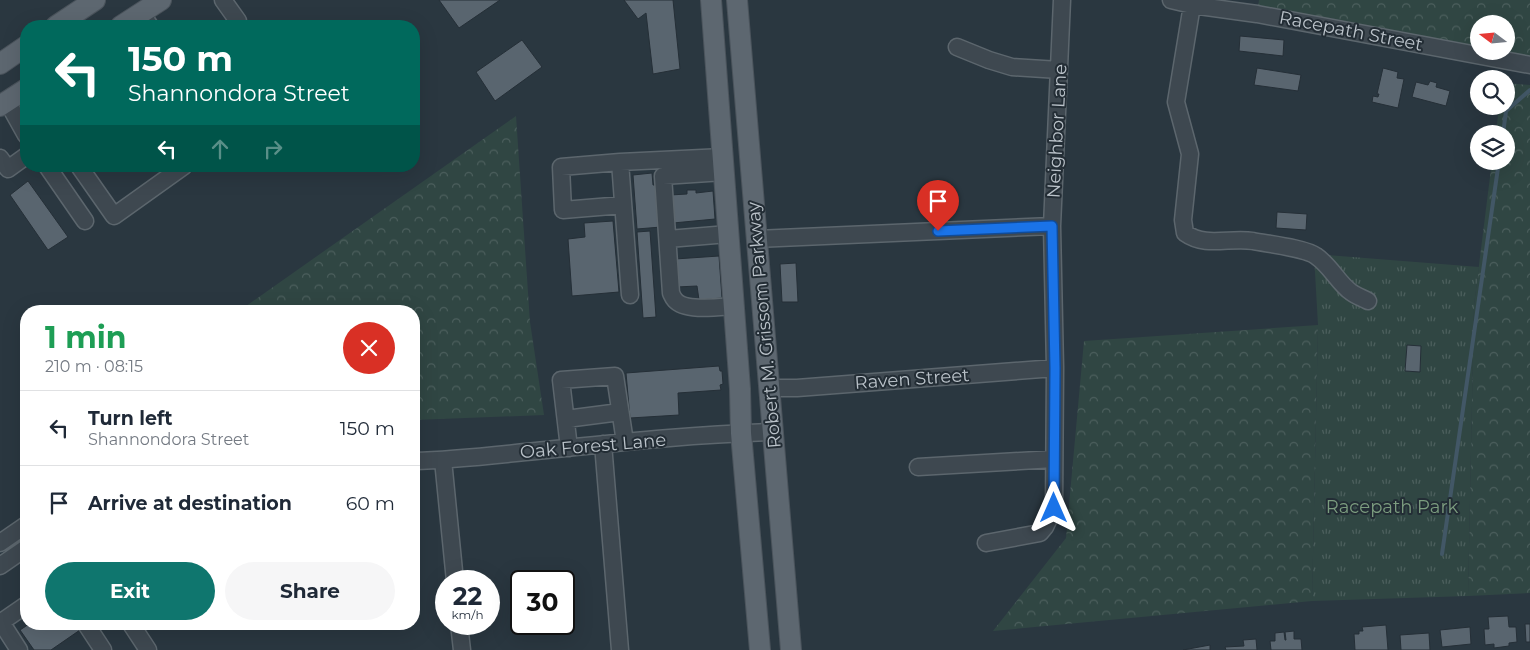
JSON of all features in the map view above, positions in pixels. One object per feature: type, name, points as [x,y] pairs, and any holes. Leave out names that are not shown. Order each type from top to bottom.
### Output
[{"type":"main road","points":[[65,20],[95,0]]},
{"type":"main road","points":[[146,20],[161,0]]},
{"type":"main road","name":"Robert M. Grissom Parkway","points":[[711,0],[740,389],[741,433],[760,650]]},
{"type":"main road","name":"Robert M. Grissom Parkway","points":[[737,0],[790,650]]},
{"type":"main road","points":[[0,64],[20,50]]},
{"type":"main road","points":[[2,99],[20,92]]},
{"type":"street","points":[[223,0],[237,20]]},
{"type":"street","name":"Neighbor Lane","points":[[986,543],[1040,533],[1054,508],[1055,368],[1052,226],[1062,0]]},
{"type":"street","name":"Racepath Street","points":[[1171,0],[1192,6],[1257,14],[1530,65]]},
{"type":"street","points":[[1192,6],[1176,102],[1190,154],[1183,220],[1186,233],[1194,239],[1219,242],[1250,240],[1314,254],[1327,264],[1351,292],[1368,301]]},
{"type":"street","points":[[957,47],[1012,67],[1060,70]]},
{"type":"street","points":[[2,99],[20,126]]},
{"type":"street","points":[[0,158],[8,169],[20,160]]},
{"type":"street","points":[[623,205],[563,210],[561,167],[620,162],[723,164]]},
{"type":"street","points":[[620,162],[630,296]]},
{"type":"street","points":[[723,164],[663,176],[671,293],[675,301],[698,308],[733,306]]},
{"type":"street","points":[[51,172],[85,221]]},
{"type":"street","points":[[83,172],[114,216],[176,172]]},
{"type":"street","points":[[757,238],[1052,226]]},
{"type":"street","points":[[668,239],[728,234]]},
{"type":"street","name":"Raven Street","points":[[769,388],[797,388],[1055,368]]},
{"type":"street","points":[[569,448],[561,380],[615,376],[625,442]]},
{"type":"street","points":[[566,419],[620,412]]},
{"type":"street","name":"Oak Forest Lane","points":[[420,461],[625,442],[772,432]]},
{"type":"street","points":[[603,444],[620,650]]},
{"type":"street","points":[[918,468],[1054,458]]},
{"type":"street","points":[[443,460],[454,570]]},
{"type":"street","points":[[0,543],[20,529]]},
{"type":"street","points":[[0,566],[20,552]]},
{"type":"street","points":[[19,650],[0,623],[20,609]]},
{"type":"street","points":[[90,630],[103,650]]},
{"type":"street","points":[[135,630],[148,650]]},
{"type":"street","points":[[460,635],[462,650]]},
{"type":"green space","points":[[1259,0],[1530,0],[1530,65],[1503,60],[1515,60],[1515,15],[1470,15],[1470,54],[1257,14]]},
{"type":"green space","points":[[1515,84],[1530,85],[1530,593],[1468,596],[1474,305],[1491,170],[1515,170],[1515,125],[1497,125],[1498,115],[1515,115]]},
{"type":"green space","points":[[516,116],[530,322],[544,415],[420,420],[420,305],[248,305]]},
{"type":"green space","name":"Racepath Park","points":[[1314,254],[1479,267],[1474,305],[1468,596],[1312,601],[1318,325]]},
{"type":"green space","points":[[1318,325],[1312,601],[993,631],[1066,538],[1084,341]]},
{"type":"building","points":[[439,0],[500,0],[459,28]]},
{"type":"building","points":[[624,0],[673,0],[680,69],[653,74],[646,13],[638,19]]},
{"type":"building","points":[[1240,36],[1284,40],[1283,56],[1239,51]]},
{"type":"building","points":[[522,40],[542,67],[495,101],[476,72]]},
{"type":"building","points":[[1257,68],[1301,75],[1298,91],[1254,85]]},
{"type":"building","points":[[1383,68],[1398,72],[1397,78],[1404,79],[1398,108],[1372,102],[1373,96],[1378,97],[1379,94],[1377,94]]},
{"type":"building","points":[[1430,81],[1437,83],[1436,87],[1450,91],[1446,106],[1412,97],[1416,82],[1428,85]]},
{"type":"building","points":[[652,173],[653,185],[658,185],[661,227],[637,229],[633,175]]},
{"type":"building","points":[[28,181],[68,237],[48,250],[10,195]]},
{"type":"building","points":[[687,190],[696,190],[696,193],[713,191],[715,219],[673,223],[670,195],[687,194]]},
{"type":"building","points":[[1277,212],[1307,214],[1306,230],[1276,228]]},
{"type":"building","points":[[613,221],[619,292],[572,296],[568,239],[585,237],[584,223]]},
{"type":"building","points":[[650,231],[656,317],[643,318],[637,232]]},
{"type":"building","points":[[719,256],[722,298],[699,300],[697,286],[677,287],[675,259]]},
{"type":"building","points":[[796,263],[798,302],[782,302],[780,264]]},
{"type":"building","points":[[1407,345],[1421,346],[1420,372],[1405,371]]},
{"type":"building","points":[[719,366],[720,371],[722,371],[723,384],[720,385],[721,390],[678,393],[679,415],[630,418],[626,373]]},
{"type":"building","points":[[1508,616],[1509,627],[1516,627],[1517,642],[1509,643],[1509,646],[1494,648],[1494,644],[1485,645],[1484,629],[1489,629],[1488,617]]},
{"type":"building","points":[[1525,624],[1530,624],[1530,642],[1526,642]]},
{"type":"building","points":[[1386,625],[1388,650],[1355,650],[1354,634],[1359,634],[1359,631],[1363,631],[1362,627]]},
{"type":"building","points":[[1470,627],[1471,644],[1442,647],[1440,630]]},
{"type":"building","points":[[20,630],[80,630],[51,650],[34,650]]},
{"type":"building","points":[[1294,631],[1294,639],[1301,639],[1302,650],[1271,650],[1270,641],[1275,641],[1275,633],[1284,632],[1286,640],[1285,632]]},
{"type":"building","points":[[1429,633],[1430,650],[1401,650],[1400,635]]},
{"type":"building","points":[[1256,639],[1257,650],[1226,650],[1225,647],[1244,646],[1243,640]]},
{"type":"building","points":[[1210,645],[1210,650],[1183,650]]},
{"type":"waterway","points":[[1504,125],[1506,111],[1530,90]]},
{"type":"waterway","points":[[1442,554],[1498,170]]},
{"type":"route","points":[[938,231],[1052,226],[1055,368],[1054,508]]}]
